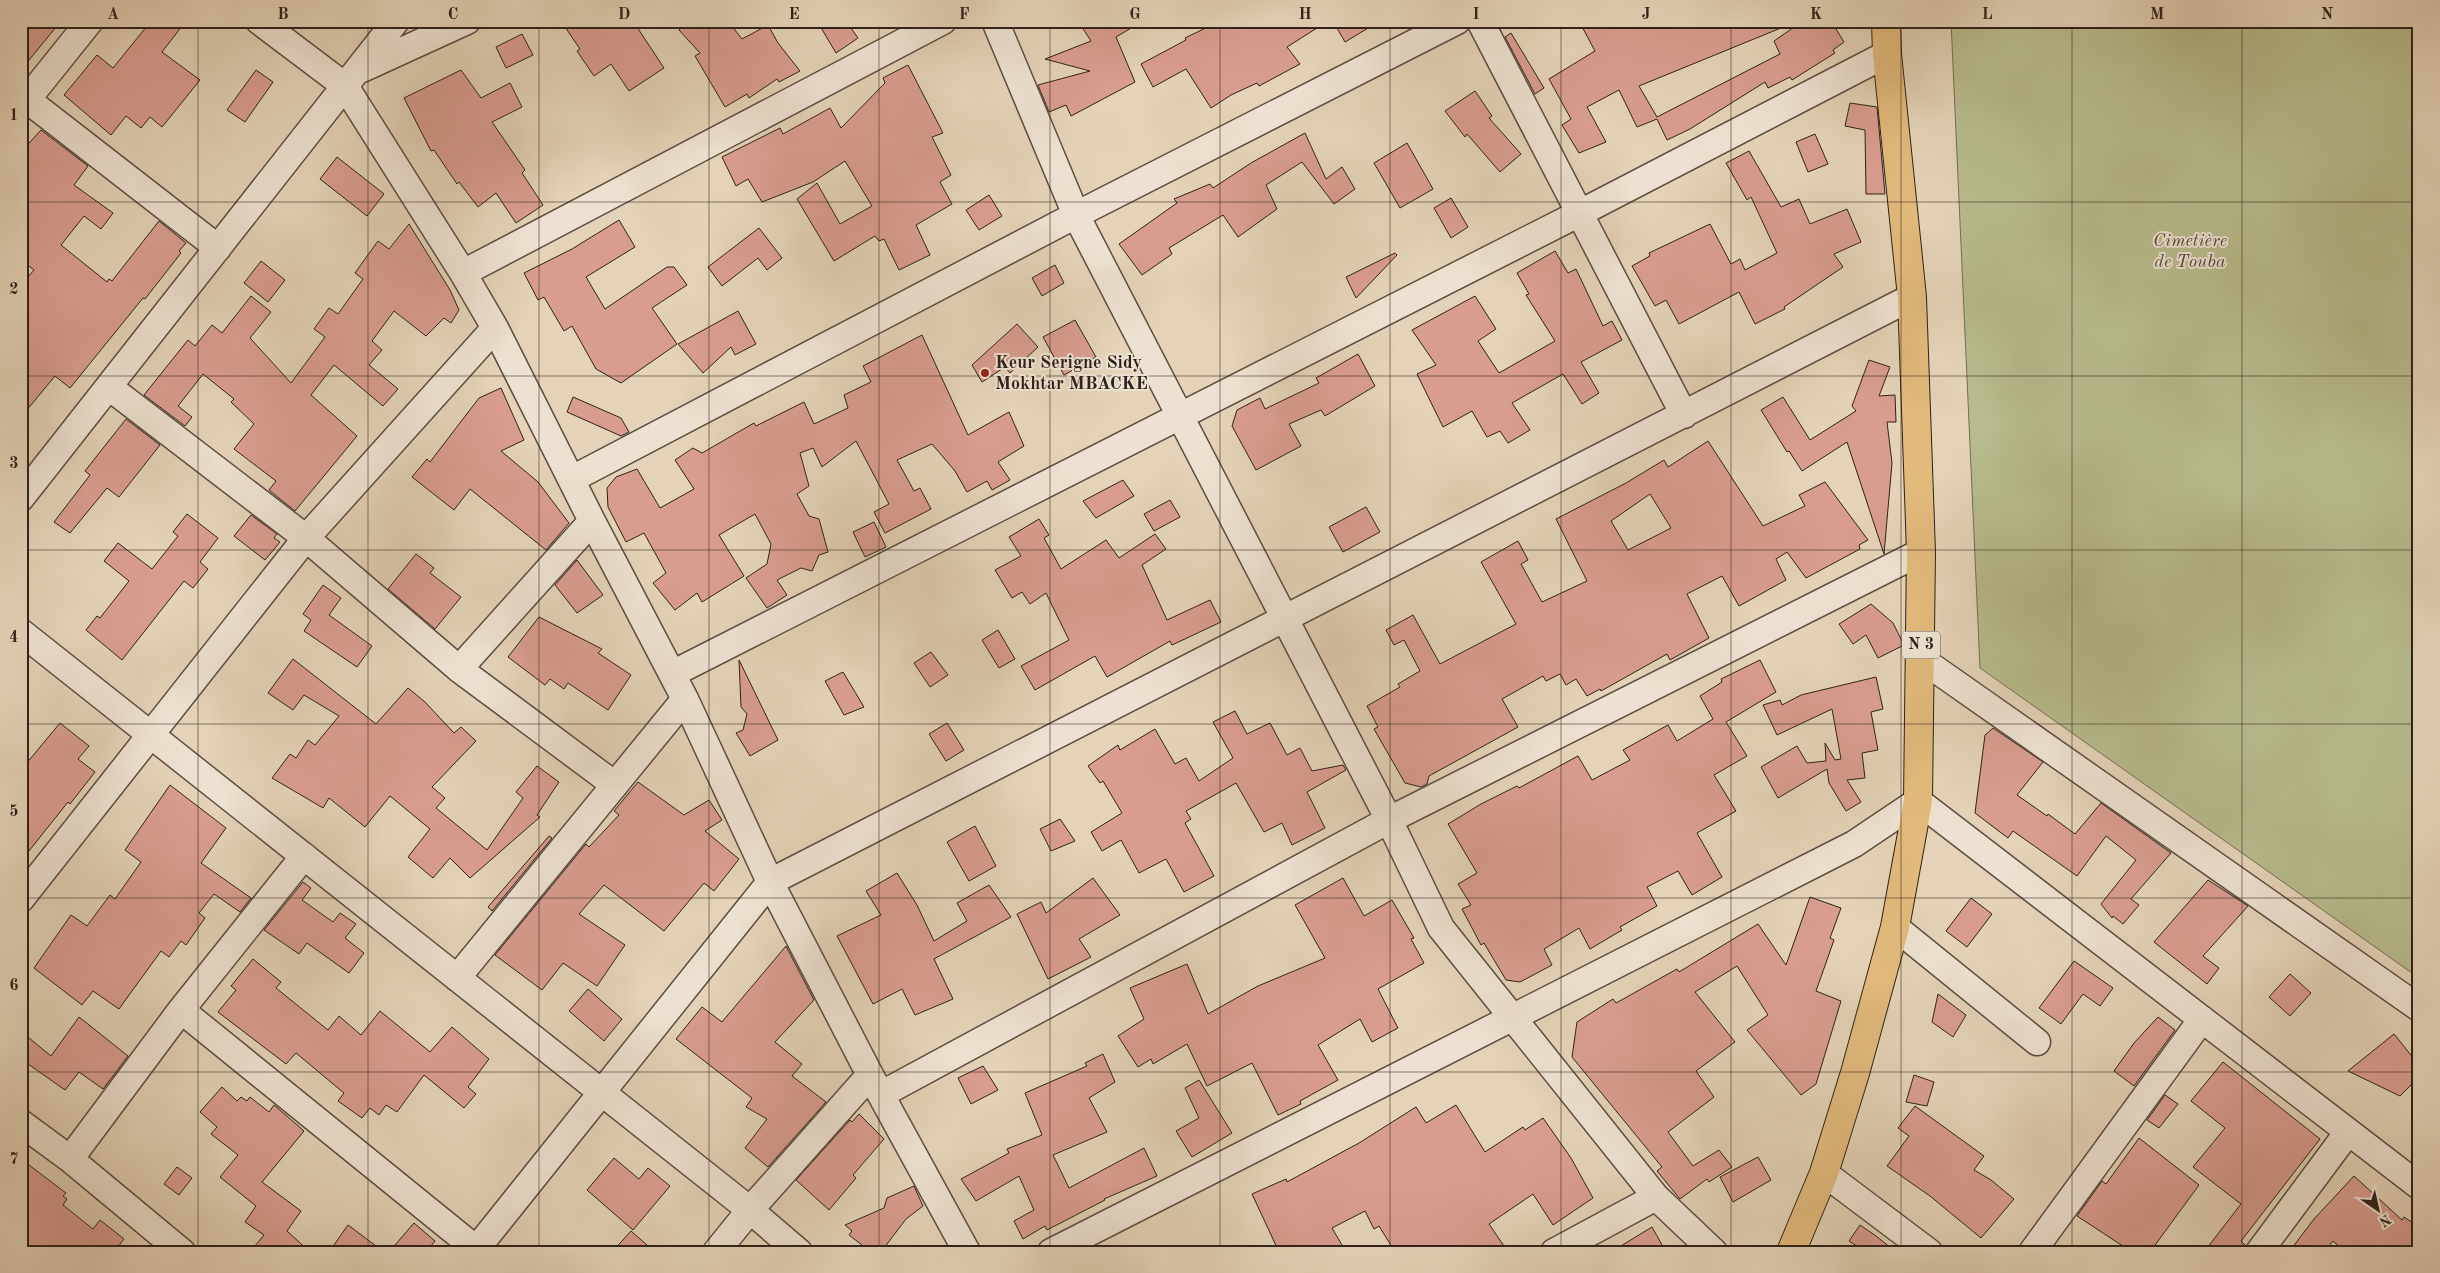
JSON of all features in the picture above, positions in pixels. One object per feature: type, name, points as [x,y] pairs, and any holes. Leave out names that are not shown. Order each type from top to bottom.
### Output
[{"type":"main road","name":"N 3","points":[[1790,1252],[1824,1173],[1855,1073],[1895,927],[1918,801],[1921,552],[1912,297],[1887,54],[1886,21]]},
{"type":"street","points":[[90,21],[23,101],[218,248]]},
{"type":"street","points":[[259,21],[351,78],[495,328],[592,521],[685,699],[770,882],[967,1252]]},
{"type":"street","points":[[21,498],[396,21]]},
{"type":"street","points":[[351,78],[467,21]]},
{"type":"street","points":[[463,273],[943,21]]},
{"type":"street","points":[[995,21],[1076,215],[1389,820],[1441,928],[1514,1016],[1656,1197],[1714,1252]]},
{"type":"street","points":[[572,479],[1076,215],[1457,21]]},
{"type":"street","points":[[1480,21],[1684,416]]},
{"type":"street","points":[[672,674],[1580,213],[1887,54]]},
{"type":"street","points":[[181,1010],[475,1250],[770,882],[1684,416],[1912,297]]},
{"type":"street","points":[[21,898],[306,538],[495,328]]},
{"type":"street","points":[[110,387],[306,538],[460,669],[615,785]]},
{"type":"street","points":[[460,669],[592,521]]},
{"type":"street","points":[[716,1252],[750,1210],[876,1084],[1389,820],[1921,552]]},
{"type":"street","points":[[21,632],[750,1210],[799,1252]]},
{"type":"street","points":[[1921,659],[2419,1008]]},
{"type":"street","points":[[457,978],[685,699]]},
{"type":"street","points":[[1051,1252],[1854,844],[1918,801],[2419,1186]]},
{"type":"street","points":[[70,1159],[181,1010],[304,856]]},
{"type":"street","points":[[1895,927],[2037,1042]]},
{"type":"street","points":[[2032,1252],[2202,1019]]},
{"type":"street","points":[[21,1123],[70,1159],[182,1252]]},
{"type":"street","points":[[2259,1252],[2348,1132]]},
{"type":"street","points":[[1824,1173],[1929,1252]]},
{"type":"street","points":[[1554,1252],[1656,1197]]},
{"type":"green space","name":"Cimetière de Touba","points":[[1951,21],[2419,21],[2419,978],[1980,668]]},
{"type":"building","points":[[21,21],[61,21],[21,70]]},
{"type":"building","points":[[151,21],[186,21],[162,52],[200,80],[162,127],[150,117],[141,128],[126,116],[111,135],[64,95],[97,55],[113,68]]},
{"type":"building","points":[[561,21],[633,21],[664,68],[629,91],[611,64],[594,76],[577,51],[580,49]]},
{"type":"building","points":[[689,21],[728,21],[742,39],[768,25],[778,43],[800,71],[779,82],[777,79],[749,98],[747,94],[725,107],[695,56],[700,53],[679,30]]},
{"type":"building","points":[[817,21],[846,21],[858,38],[836,53]]},
{"type":"building","points":[[1078,21],[1143,21],[1116,37],[1135,82],[1071,116],[1066,105],[1049,112],[1038,85],[1090,71],[1045,59],[1091,41]]},
{"type":"building","points":[[1220,21],[1328,21],[1287,47],[1300,64],[1259,86],[1257,83],[1231,95],[1211,108],[1186,69],[1153,87],[1141,64],[1186,40],[1185,38]]},
{"type":"building","points":[[1333,21],[1380,21],[1345,42]]},
{"type":"building","points":[[1579,21],[1798,21],[1639,86],[1657,117],[1780,54],[1774,41],[1803,21],[1831,21],[1844,42],[1833,50],[1835,53],[1792,80],[1790,77],[1768,88],[1765,82],[1690,129],[1667,140],[1657,119],[1637,127],[1619,90],[1587,107],[1606,142],[1579,153],[1562,125],[1571,119],[1549,79],[1595,51]]},
{"type":"building","points":[[1511,33],[1544,88],[1535,94],[1505,37]]},
{"type":"building","points":[[522,34],[533,55],[506,68],[496,47]]},
{"type":"building","points":[[908,65],[943,133],[932,137],[951,175],[940,182],[952,204],[916,225],[930,255],[899,270],[884,239],[879,241],[875,236],[834,261],[797,199],[817,183],[840,224],[872,206],[845,161],[813,182],[762,202],[748,179],[736,186],[722,157],[780,128],[783,134],[830,108],[841,128],[885,83],[883,78]]},
{"type":"building","points":[[256,70],[273,82],[245,122],[227,110]]},
{"type":"building","points":[[461,70],[481,98],[510,83],[522,107],[492,122],[525,170],[522,173],[543,205],[516,223],[496,193],[478,207],[459,182],[457,184],[434,150],[431,151],[404,98]]},
{"type":"building","points":[[1475,91],[1492,116],[1489,118],[1521,154],[1500,172],[1467,134],[1465,137],[1445,111]]},
{"type":"building","points":[[1850,103],[1877,107],[1885,194],[1866,194],[1865,130],[1845,126]]},
{"type":"building","points":[[41,130],[88,166],[74,185],[113,213],[101,229],[84,216],[61,245],[107,282],[109,279],[112,281],[159,221],[186,243],[179,251],[181,253],[145,299],[143,298],[70,388],[55,376],[21,417],[21,285],[34,270],[21,260],[21,152]]},
{"type":"building","points":[[1305,133],[1326,179],[1342,167],[1355,189],[1334,204],[1302,162],[1266,185],[1277,209],[1238,237],[1223,215],[1169,248],[1172,254],[1142,275],[1119,244],[1177,203],[1174,199],[1210,184],[1213,188],[1251,163]]},
{"type":"building","points":[[1815,134],[1828,164],[1808,172],[1796,142]]},
{"type":"building","points":[[1407,143],[1433,189],[1400,208],[1374,163]]},
{"type":"building","points":[[1749,151],[1781,207],[1799,199],[1810,224],[1847,209],[1861,242],[1834,254],[1843,267],[1784,307],[1785,309],[1755,324],[1739,292],[1679,324],[1666,300],[1655,306],[1632,266],[1650,256],[1649,253],[1710,224],[1731,264],[1740,259],[1745,270],[1777,253],[1751,197],[1747,200],[1726,163]]},
{"type":"building","points":[[337,157],[384,194],[367,216],[320,179]]},
{"type":"building","points":[[989,195],[1002,216],[979,230],[966,210]]},
{"type":"building","points":[[1451,198],[1468,227],[1451,238],[1434,208]]},
{"type":"building","points":[[619,220],[635,247],[586,277],[605,309],[667,267],[674,267],[687,285],[652,308],[677,344],[621,383],[596,369],[572,326],[564,331],[544,297],[538,300],[524,273],[572,249]]},
{"type":"building","points":[[409,224],[450,290],[459,310],[451,323],[444,318],[426,336],[394,311],[372,341],[382,350],[369,365],[398,389],[383,406],[334,365],[311,395],[357,436],[295,511],[269,490],[276,481],[234,449],[254,424],[231,402],[234,399],[203,374],[178,406],[192,417],[185,426],[144,395],[188,340],[195,346],[212,325],[222,333],[251,296],[271,312],[250,338],[291,383],[325,337],[314,329],[329,308],[338,314],[363,279],[355,273],[378,241],[389,249]]},
{"type":"building","points":[[759,228],[782,258],[767,270],[758,258],[722,286],[708,267]]},
{"type":"building","points":[[1555,251],[1568,273],[1576,269],[1603,326],[1612,321],[1622,340],[1581,362],[1599,393],[1582,404],[1563,374],[1512,403],[1530,430],[1508,443],[1500,431],[1487,437],[1472,411],[1443,427],[1417,374],[1436,365],[1412,330],[1475,296],[1496,329],[1478,341],[1499,373],[1555,341],[1526,295],[1529,294],[1517,273]]},
{"type":"building","points":[[1395,253],[1397,255],[1356,298],[1346,277]]},
{"type":"building","points":[[261,261],[285,280],[268,302],[244,283]]},
{"type":"building","points":[[1055,265],[1064,283],[1042,296],[1032,278]]},
{"type":"building","points":[[738,311],[756,344],[735,355],[731,347],[703,373],[678,344]]},
{"type":"building","points":[[1075,320],[1096,357],[1064,375],[1043,337]]},
{"type":"building","points":[[1017,324],[1038,347],[1010,373],[1005,367],[982,382],[972,365]]},
{"type":"building","points":[[922,335],[968,435],[1009,412],[1024,446],[998,462],[1010,480],[992,490],[987,481],[967,492],[955,471],[932,444],[897,460],[914,491],[920,488],[931,509],[885,533],[874,512],[889,504],[856,441],[822,467],[813,448],[800,453],[809,486],[797,494],[809,516],[819,519],[828,552],[819,555],[812,571],[801,568],[777,580],[787,595],[767,608],[746,578],[767,564],[771,544],[755,514],[719,535],[744,576],[702,602],[697,593],[675,610],[653,583],[666,573],[644,533],[626,542],[608,507],[607,488],[616,477],[637,469],[660,508],[694,489],[675,460],[693,448],[702,453],[754,423],[756,426],[804,402],[814,424],[848,408],[844,395],[871,382],[863,366]]},
{"type":"building","points":[[1358,354],[1375,386],[1325,416],[1321,410],[1289,424],[1301,446],[1256,470],[1232,426],[1237,410],[1260,398],[1265,409],[1319,383],[1316,378]]},
{"type":"building","points":[[1869,360],[1890,367],[1879,396],[1895,395],[1896,422],[1887,422],[1892,463],[1884,554],[1847,442],[1802,471],[1789,451],[1787,452],[1761,410],[1783,397],[1810,440],[1856,411],[1852,406]]},
{"type":"building","points":[[501,388],[524,440],[501,451],[538,482],[569,523],[546,550],[470,489],[454,510],[412,477],[427,459],[430,462],[479,398]]},
{"type":"building","points":[[573,397],[621,418],[629,432],[621,436],[567,412]]},
{"type":"building","points":[[126,419],[160,445],[119,497],[107,488],[70,533],[54,522],[90,475],[85,471]]},
{"type":"building","points":[[1708,441],[1763,526],[1805,506],[1799,495],[1825,482],[1868,540],[1859,545],[1860,549],[1806,578],[1787,552],[1776,559],[1786,580],[1739,606],[1722,576],[1687,594],[1709,638],[1670,660],[1667,654],[1601,691],[1600,689],[1587,696],[1576,679],[1566,685],[1560,674],[1546,681],[1543,676],[1502,699],[1518,727],[1429,776],[1427,784],[1421,787],[1405,783],[1374,729],[1378,727],[1367,706],[1400,687],[1398,684],[1420,671],[1404,640],[1394,645],[1386,630],[1413,615],[1440,664],[1516,624],[1481,562],[1518,541],[1528,560],[1521,564],[1542,602],[1587,581],[1556,519],[1626,483],[1664,460],[1668,467]],"holes":[[[1650,494],[1671,528],[1628,550],[1611,521]]]},
{"type":"building","points":[[1123,480],[1134,496],[1096,518],[1083,501]]},
{"type":"building","points":[[1170,500],[1180,517],[1154,531],[1144,514]]},
{"type":"building","points":[[1366,507],[1380,532],[1343,552],[1329,527]]},
{"type":"building","points":[[187,514],[218,538],[200,562],[208,569],[193,588],[184,581],[122,660],[86,630],[97,616],[100,618],[129,581],[104,561],[118,543],[152,569],[178,536],[173,532]]},
{"type":"building","points":[[251,515],[277,534],[274,538],[280,542],[265,560],[234,536]]},
{"type":"building","points":[[1039,519],[1049,535],[1044,538],[1061,569],[1106,540],[1119,558],[1155,534],[1166,549],[1142,565],[1167,620],[1210,600],[1221,622],[1172,645],[1170,641],[1107,677],[1095,656],[1035,690],[1021,666],[1069,640],[1046,593],[1030,604],[1022,592],[1012,598],[995,570],[1021,556],[1009,537]]},
{"type":"building","points":[[874,522],[886,547],[865,557],[853,532]]},
{"type":"building","points":[[416,554],[434,568],[430,573],[461,597],[435,629],[388,589]]},
{"type":"building","points":[[577,560],[603,595],[577,613],[555,585]]},
{"type":"building","points":[[323,585],[341,598],[329,615],[372,646],[357,667],[304,631],[311,620],[303,614]]},
{"type":"building","points":[[1871,604],[1893,623],[1904,645],[1878,658],[1866,635],[1853,644],[1839,624]]},
{"type":"building","points":[[539,617],[602,649],[598,653],[631,675],[608,710],[568,683],[564,689],[550,679],[545,685],[508,657]]},
{"type":"building","points":[[998,630],[1015,659],[999,668],[982,640]]},
{"type":"building","points":[[931,652],[948,675],[930,687],[914,663]]},
{"type":"building","points":[[293,659],[376,724],[408,688],[425,702],[454,733],[461,727],[476,741],[432,787],[445,798],[436,808],[487,850],[523,798],[516,792],[537,766],[559,782],[537,815],[540,817],[470,878],[450,858],[433,878],[408,857],[430,829],[390,796],[365,827],[329,798],[323,808],[272,778],[290,754],[296,758],[308,740],[315,745],[339,716],[304,695],[293,710],[268,693]]},
{"type":"building","points":[[739,660],[778,740],[750,756],[736,733],[743,730],[747,714],[741,707]]},
{"type":"building","points":[[1760,660],[1776,692],[1726,722],[1747,756],[1714,775],[1736,811],[1697,833],[1722,877],[1692,895],[1678,871],[1647,887],[1657,906],[1620,927],[1622,930],[1590,949],[1579,928],[1544,949],[1552,965],[1520,982],[1506,980],[1484,943],[1481,945],[1462,909],[1471,905],[1458,884],[1477,873],[1448,824],[1481,804],[1517,786],[1519,788],[1578,756],[1592,780],[1630,760],[1623,750],[1668,725],[1677,741],[1713,719],[1700,696],[1722,682],[1721,679]]},
{"type":"building","points":[[843,672],[864,707],[844,715],[825,681]]},
{"type":"building","points":[[1876,677],[1883,709],[1871,712],[1878,750],[1862,753],[1865,778],[1847,780],[1861,802],[1846,811],[1829,783],[1827,769],[1778,798],[1761,767],[1797,746],[1807,763],[1826,761],[1825,743],[1835,760],[1841,759],[1832,709],[1777,735],[1763,705],[1780,700],[1782,705],[1801,695]]},
{"type":"building","points":[[1235,711],[1247,734],[1270,723],[1287,755],[1300,748],[1312,771],[1343,765],[1346,770],[1307,792],[1325,828],[1292,845],[1282,823],[1264,832],[1236,783],[1186,811],[1191,819],[1185,823],[1214,876],[1184,892],[1166,859],[1139,873],[1121,840],[1102,851],[1091,832],[1122,813],[1103,781],[1100,783],[1088,766],[1118,745],[1120,750],[1155,729],[1175,764],[1186,758],[1199,781],[1233,758],[1213,722]]},
{"type":"building","points":[[60,723],[89,746],[78,759],[95,772],[70,804],[68,802],[21,861],[21,770]]},
{"type":"building","points":[[947,723],[964,750],[946,761],[929,734]]},
{"type":"building","points":[[1993,728],[2043,762],[2017,795],[2047,816],[2048,814],[2075,834],[2101,803],[2171,853],[2131,899],[2139,905],[2123,924],[2113,916],[2112,918],[2101,904],[2136,860],[2106,836],[2077,876],[2013,831],[2008,838],[1975,813],[1985,735]]},
{"type":"building","points":[[638,782],[684,815],[709,800],[722,820],[705,831],[739,859],[714,891],[704,883],[664,931],[604,885],[579,914],[625,945],[597,986],[563,963],[542,990],[495,955],[586,844],[589,847],[619,815],[614,811]]},
{"type":"building","points":[[170,785],[226,828],[201,863],[251,898],[240,912],[214,894],[199,913],[205,918],[186,945],[181,941],[169,957],[161,951],[119,1009],[93,991],[82,1005],[34,968],[71,915],[87,926],[110,895],[115,899],[141,862],[125,850]]},
{"type":"building","points":[[1060,819],[1075,841],[1051,851],[1040,829]]},
{"type":"building","points":[[975,826],[996,866],[969,881],[947,842]]},
{"type":"building","points":[[549,836],[552,838],[492,911],[488,907]]},
{"type":"building","points":[[897,873],[917,905],[934,941],[967,921],[957,903],[989,885],[1011,917],[934,959],[953,999],[915,1015],[902,989],[873,1004],[837,936],[881,915],[866,891]]},
{"type":"building","points":[[1093,878],[1120,915],[1079,939],[1091,957],[1048,979],[1017,914],[1041,902],[1046,913]]},
{"type":"building","points":[[1343,878],[1364,916],[1392,900],[1414,938],[1411,939],[1424,963],[1378,989],[1398,1028],[1372,1042],[1360,1019],[1318,1045],[1338,1080],[1300,1101],[1301,1104],[1278,1115],[1252,1063],[1207,1086],[1187,1044],[1153,1064],[1151,1059],[1138,1067],[1118,1036],[1144,1019],[1130,988],[1187,964],[1208,1014],[1258,986],[1325,958],[1295,905]]},
{"type":"building","points":[[2208,880],[2248,906],[2203,956],[2219,968],[2207,984],[2154,942]]},
{"type":"building","points":[[303,882],[311,888],[302,900],[333,922],[340,913],[356,924],[345,938],[364,953],[349,973],[307,943],[299,954],[264,930]]},
{"type":"building","points":[[1810,897],[1841,908],[1830,938],[1834,940],[1816,991],[1841,1001],[1816,1084],[1801,1095],[1747,1030],[1768,1015],[1737,966],[1695,992],[1735,1042],[1696,1071],[1714,1097],[1668,1132],[1693,1166],[1719,1150],[1732,1167],[1709,1182],[1707,1179],[1680,1199],[1657,1171],[1662,1167],[1572,1057],[1577,1022],[1613,999],[1616,1003],[1677,969],[1679,972],[1758,924],[1786,965]]},
{"type":"building","points":[[1971,898],[1992,914],[1967,947],[1946,931]]},
{"type":"building","points":[[786,946],[814,1000],[775,1042],[802,1064],[792,1076],[826,1102],[768,1167],[745,1148],[767,1119],[746,1107],[752,1098],[676,1039],[702,1007],[722,1022]]},
{"type":"building","points":[[253,959],[281,982],[276,988],[328,1030],[339,1016],[361,1035],[380,1011],[430,1052],[452,1027],[489,1059],[468,1087],[476,1094],[464,1108],[424,1075],[397,1112],[386,1105],[379,1115],[370,1108],[362,1118],[338,1101],[344,1093],[296,1053],[286,1064],[218,1012],[236,990],[231,986]]},
{"type":"building","points":[[2074,961],[2113,988],[2100,1006],[2083,994],[2061,1024],[2039,1008]]},
{"type":"building","points":[[2290,974],[2311,993],[2290,1016],[2269,997]]},
{"type":"building","points":[[588,989],[622,1019],[604,1041],[569,1011]]},
{"type":"building","points":[[1938,994],[1966,1015],[1953,1037],[1932,1022]]},
{"type":"building","points":[[79,1017],[128,1056],[103,1089],[79,1072],[65,1090],[21,1059],[21,1047],[29,1038],[51,1056]]},
{"type":"building","points":[[2158,1017],[2175,1030],[2134,1086],[2114,1071],[2134,1043]]},
{"type":"building","points":[[2394,1034],[2419,1065],[2419,1077],[2400,1096],[2348,1071]]},
{"type":"building","points":[[1103,1054],[1115,1082],[1089,1098],[1107,1132],[1053,1155],[1069,1188],[1144,1148],[1157,1176],[1104,1199],[1047,1230],[1045,1226],[1023,1239],[1014,1221],[1034,1210],[1019,1176],[976,1201],[961,1179],[1009,1153],[1007,1149],[1042,1135],[1025,1093],[1087,1066],[1085,1063]]},
{"type":"building","points":[[2223,1062],[2320,1139],[2241,1241],[2246,1246],[2244,1252],[2204,1252],[2241,1204],[2193,1167],[2225,1128],[2191,1101]]},
{"type":"building","points":[[983,1066],[998,1090],[971,1104],[958,1078]]},
{"type":"building","points":[[1914,1075],[1934,1082],[1927,1106],[1906,1102]]},
{"type":"building","points":[[1199,1080],[1232,1133],[1192,1157],[1176,1131],[1199,1118],[1185,1088]]},
{"type":"building","points":[[222,1087],[237,1101],[241,1097],[247,1101],[250,1097],[269,1112],[274,1105],[304,1131],[262,1182],[301,1211],[287,1231],[310,1252],[250,1252],[264,1235],[245,1222],[256,1206],[220,1177],[238,1155],[211,1134],[217,1127],[200,1112]]},
{"type":"building","points":[[2165,1095],[2178,1104],[2159,1128],[2147,1120]]},
{"type":"building","points":[[1456,1105],[1485,1152],[1523,1127],[1525,1130],[1543,1118],[1571,1158],[1593,1198],[1553,1225],[1533,1194],[1489,1224],[1508,1252],[1395,1252],[1379,1226],[1374,1229],[1365,1211],[1332,1228],[1346,1252],[1279,1252],[1252,1194],[1286,1179],[1287,1182],[1359,1143],[1416,1107],[1426,1123]]},
{"type":"building","points":[[1915,1106],[1984,1156],[1974,1170],[1991,1180],[2014,1199],[1981,1238],[1930,1196],[1887,1166],[1909,1136],[1898,1128]]},
{"type":"building","points":[[859,1114],[884,1139],[853,1175],[856,1178],[829,1210],[796,1180],[850,1120],[852,1122]]},
{"type":"building","points":[[2139,1138],[2199,1185],[2150,1252],[2132,1252],[2077,1216],[2102,1181],[2106,1184]]},
{"type":"building","points":[[1758,1157],[1771,1180],[1733,1202],[1720,1177]]},
{"type":"building","points":[[614,1158],[639,1179],[648,1168],[670,1186],[633,1230],[587,1190]]},
{"type":"building","points":[[21,1159],[66,1193],[63,1196],[67,1199],[63,1205],[93,1229],[100,1220],[124,1239],[114,1252],[21,1252]]},
{"type":"building","points":[[177,1167],[192,1178],[179,1195],[164,1184]]},
{"type":"building","points":[[2354,1176],[2402,1220],[2404,1217],[2419,1227],[2419,1252],[2345,1252],[2333,1241],[2324,1252],[2289,1252],[2314,1219]]},
{"type":"building","points":[[914,1186],[923,1206],[906,1219],[881,1252],[871,1252],[849,1235],[852,1231],[845,1225],[884,1208],[887,1198]]},
{"type":"building","points":[[414,1223],[435,1241],[426,1252],[389,1252]]},
{"type":"building","points":[[348,1225],[384,1252],[329,1252]]},
{"type":"building","points":[[1860,1225],[1896,1252],[1866,1252],[1849,1241]]},
{"type":"building","points":[[1652,1227],[1666,1252],[1611,1252]]},
{"type":"building","points":[[631,1231],[655,1252],[612,1252]]},
{"type":"place","name":"Keur Serigne Sidy Mokhtar MBACKE","points":[[985,373]]}]
